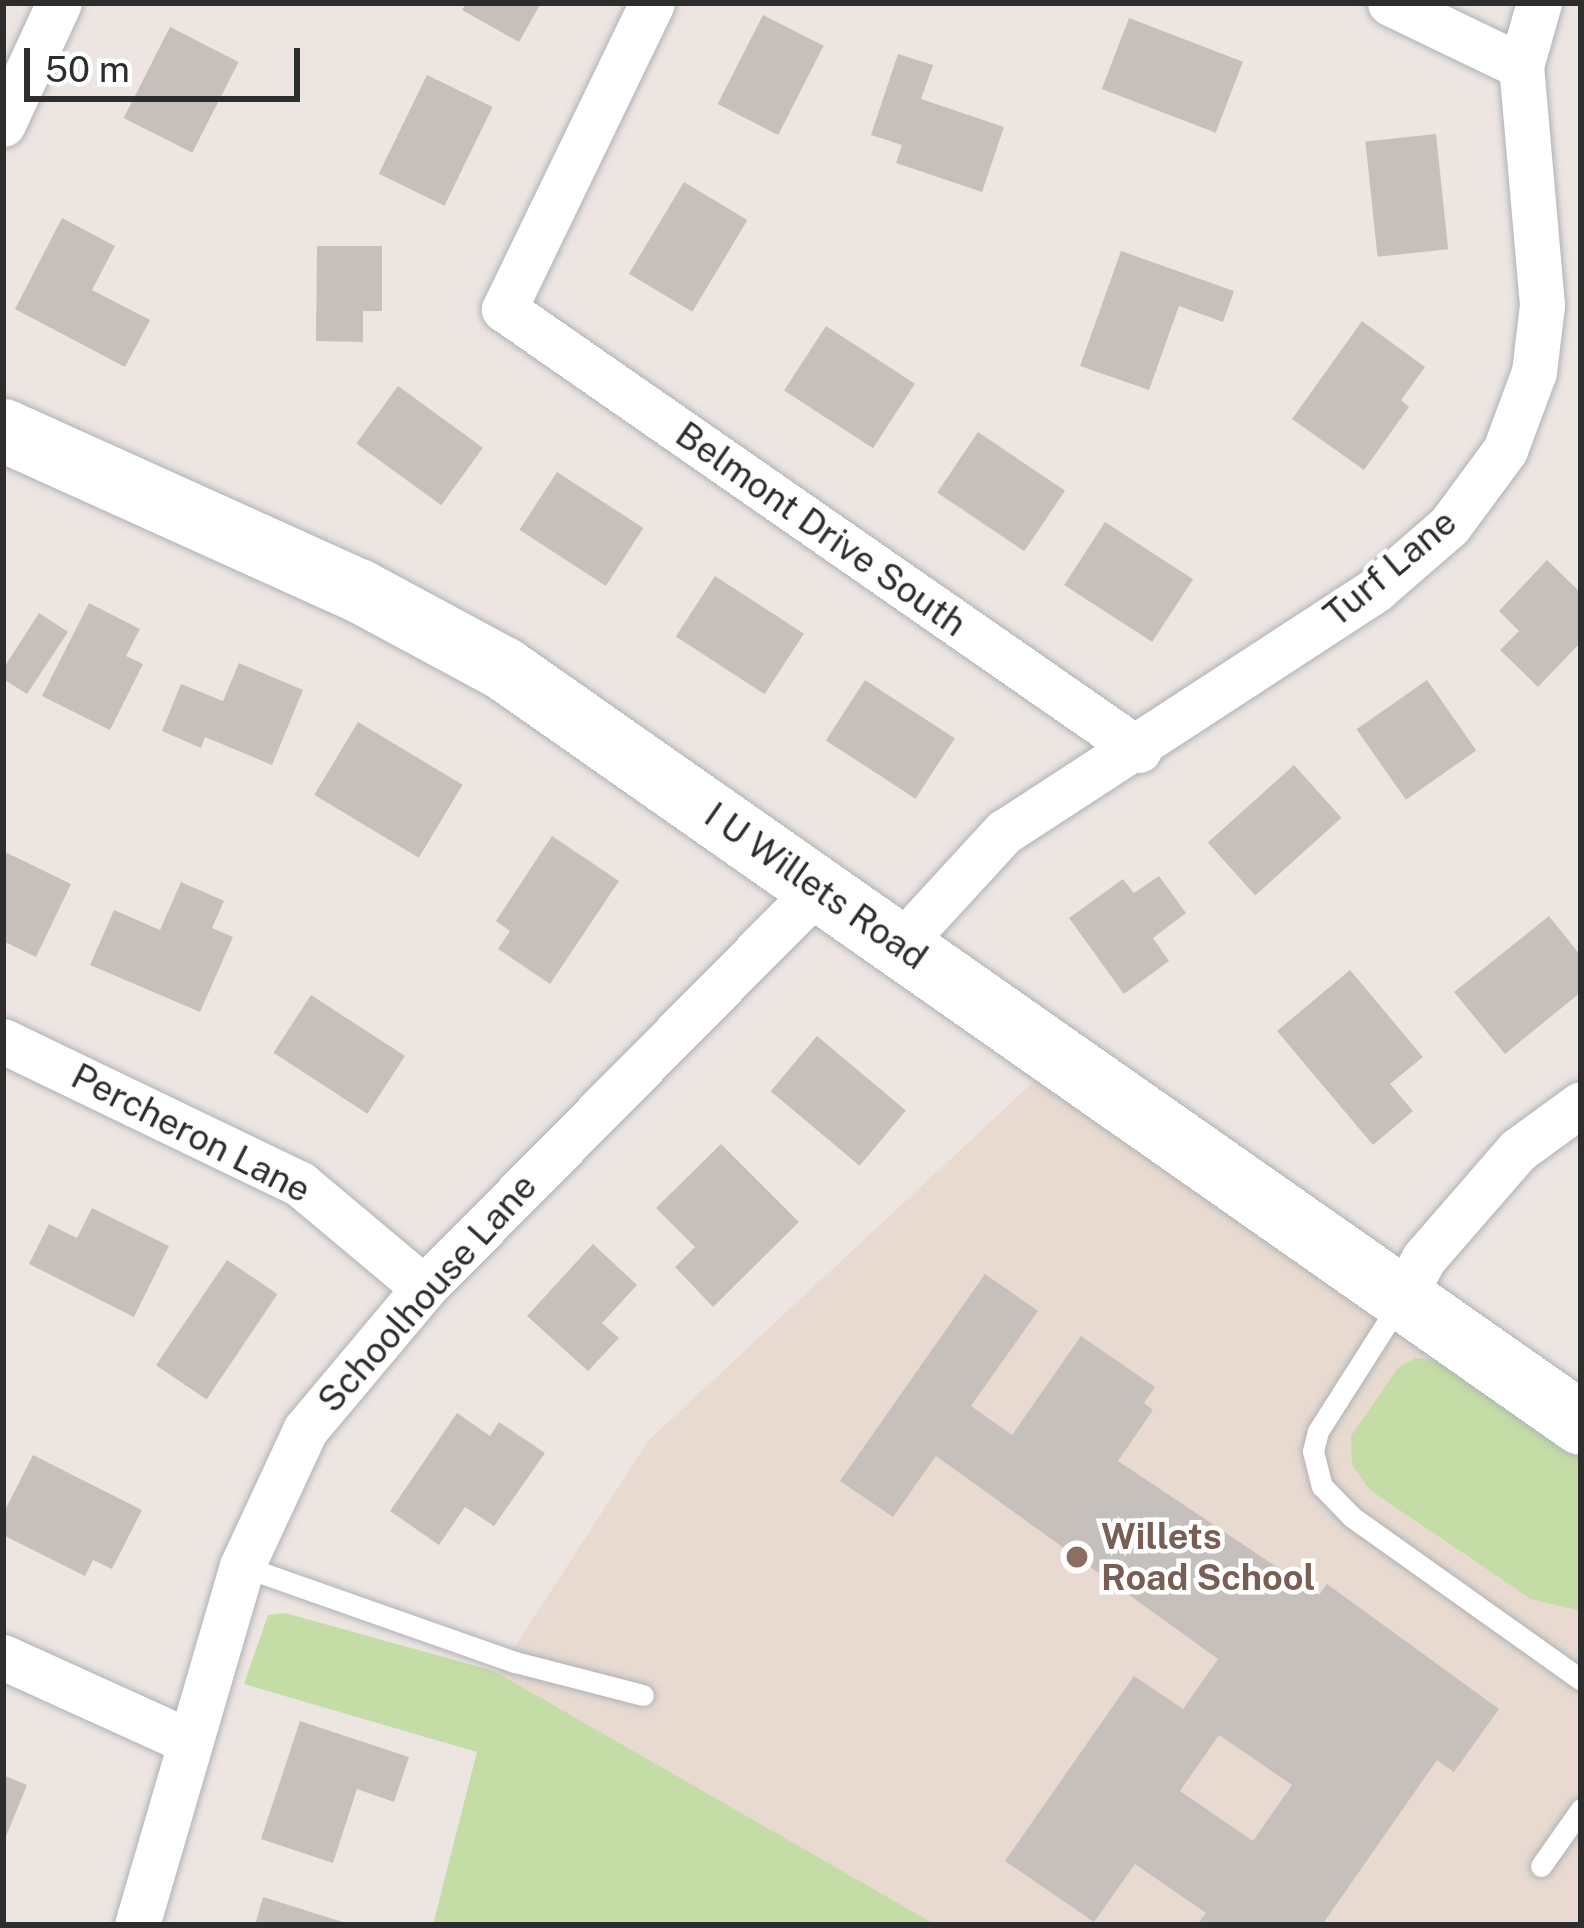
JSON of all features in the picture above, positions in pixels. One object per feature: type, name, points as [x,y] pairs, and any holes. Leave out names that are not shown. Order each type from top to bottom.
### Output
[{"type":"main road","name":"I U Willets Road","points":[[3,430],[441,632],[550,699],[1581,1424]]},
{"type":"street","points":[[3,124],[59,3]]},
{"type":"street","name":"Belmont Drive South","points":[[652,3],[504,309],[1139,750]]},
{"type":"street","points":[[1390,3],[1521,66]]},
{"type":"street","name":"Turf Lane","points":[[900,945],[1004,832],[1139,750],[1375,590],[1449,526],[1505,450],[1534,372],[1542,305],[1521,66],[1539,3]]},
{"type":"street","name":"Schoolhouse Lane","points":[[137,1925],[242,1566],[305,1430],[424,1288],[819,888]]},
{"type":"street","name":"Percheron Lane","points":[[3,1041],[300,1184],[424,1288]]},
{"type":"street","points":[[1402,1298],[1424,1258],[1518,1150],[1581,1104]]},
{"type":"street","points":[[3,1658],[190,1742]]},
{"type":"lane","points":[[1402,1298],[1318,1431],[1322,1486],[1361,1524],[1581,1680]]},
{"type":"lane","points":[[242,1566],[515,1662],[644,1695]]},
{"type":"lane","points":[[1541,1867],[1581,1809]]},
{"type":"shaded area","name":"Willets Road School","points":[[1060,1057],[1581,1426],[1581,1925],[433,1925],[497,1674],[649,1440]]},
{"type":"green space","points":[[1415,1358],[1446,1361],[1581,1454],[1581,1611],[1531,1599],[1370,1490],[1352,1465],[1351,1436],[1398,1368]]},
{"type":"green space","points":[[285,1613],[494,1671],[936,1925],[433,1925],[477,1752],[244,1684],[268,1615]]},
{"type":"building","points":[[466,3],[541,3],[519,42],[462,10]]},
{"type":"building","points":[[763,15],[824,46],[778,135],[718,104]]},
{"type":"building","points":[[1129,18],[1243,62],[1216,133],[1102,89]]},
{"type":"building","points":[[170,27],[239,62],[192,153],[124,118]]},
{"type":"building","points":[[898,54],[933,65],[921,99],[1004,127],[982,192],[896,163],[902,145],[871,135]]},
{"type":"building","points":[[427,75],[493,107],[444,206],[379,174]]},
{"type":"building","points":[[1436,134],[1448,249],[1378,257],[1365,141]]},
{"type":"building","points":[[684,182],[747,220],[692,312],[629,274]]},
{"type":"building","points":[[62,218],[115,246],[92,290],[150,320],[125,367],[15,309]]},
{"type":"building","points":[[317,246],[382,246],[382,311],[363,311],[363,342],[316,341]]},
{"type":"building","points":[[1121,251],[1234,291],[1223,322],[1179,306],[1149,390],[1080,366]]},
{"type":"building","points":[[1362,321],[1425,367],[1401,400],[1409,407],[1364,470],[1292,419]]},
{"type":"building","points":[[826,326],[915,384],[873,448],[784,391]]},
{"type":"building","points":[[398,386],[483,448],[441,505],[356,443]]},
{"type":"building","points":[[978,432],[1065,491],[1024,551],[937,493]]},
{"type":"building","points":[[557,472],[643,528],[606,586],[519,530]]},
{"type":"building","points":[[1105,522],[1193,579],[1152,642],[1064,585]]},
{"type":"building","points":[[1547,560],[1581,593],[1581,642],[1538,687],[1500,650],[1519,631],[1499,611]]},
{"type":"building","points":[[715,576],[804,634],[765,694],[676,636]]},
{"type":"building","points":[[89,603],[140,629],[126,656],[143,664],[110,730],[42,696]]},
{"type":"building","points":[[39,613],[68,632],[27,694],[3,679],[3,669]]},
{"type":"building","points":[[239,663],[303,690],[272,765],[205,737],[201,748],[162,731],[181,684],[223,701]]},
{"type":"building","points":[[865,680],[955,738],[916,799],[826,740]]},
{"type":"building","points":[[1427,680],[1476,750],[1406,800],[1357,729]]},
{"type":"building","points":[[358,722],[463,785],[419,858],[314,795]]},
{"type":"building","points":[[1294,765],[1342,818],[1255,895],[1208,843]]},
{"type":"building","points":[[552,836],[619,881],[550,984],[498,949],[510,931],[496,921]]},
{"type":"building","points":[[3,851],[71,884],[36,957],[3,941]]},
{"type":"building","points":[[1159,876],[1186,913],[1153,938],[1169,961],[1124,994],[1069,918],[1123,879],[1134,893]]},
{"type":"building","points":[[181,882],[224,901],[212,928],[233,937],[200,1012],[90,965],[114,910],[160,930]]},
{"type":"building","points":[[1549,916],[1581,956],[1581,992],[1505,1054],[1454,992]]},
{"type":"building","points":[[1350,970],[1423,1057],[1390,1084],[1413,1111],[1373,1145],[1277,1031]]},
{"type":"building","points":[[311,995],[405,1056],[367,1114],[273,1053]]},
{"type":"building","points":[[817,1036],[906,1111],[860,1166],[771,1091]]},
{"type":"building","points":[[721,1144],[799,1222],[713,1307],[675,1267],[695,1247],[656,1208]]},
{"type":"building","points":[[92,1208],[169,1246],[134,1317],[29,1264],[49,1224],[77,1238]]},
{"type":"building","points":[[593,1244],[637,1285],[602,1323],[619,1338],[588,1371],[527,1316]]},
{"type":"building","points":[[227,1260],[278,1294],[207,1399],[156,1365]]},
{"type":"building","points":[[985,1274],[1038,1311],[971,1406],[1012,1435],[1081,1336],[1155,1387],[1144,1403],[1153,1410],[1118,1461],[1319,1595],[1327,1584],[1499,1709],[1454,1772],[1437,1760],[1322,1925],[1197,1925],[1206,1913],[1135,1864],[1094,1922],[1005,1861],[1134,1676],[1183,1709],[1218,1659],[936,1456],[893,1517],[840,1481]],"holes":[[[1219,1735],[1292,1785],[1253,1841],[1180,1791]]]},
{"type":"building","points":[[457,1413],[490,1436],[499,1422],[545,1453],[494,1526],[465,1507],[439,1545],[390,1511]]},
{"type":"building","points":[[33,1455],[142,1510],[112,1569],[93,1560],[85,1576],[3,1535],[3,1514]]},
{"type":"building","points":[[300,1721],[409,1757],[394,1802],[357,1789],[333,1863],[261,1839]]},
{"type":"building","points":[[3,1775],[27,1785],[3,1844]]},
{"type":"building","points":[[263,1897],[349,1924],[349,1925],[255,1925]]},
{"type":"place","name":"Willets Road School","points":[[1077,1557]]}]
